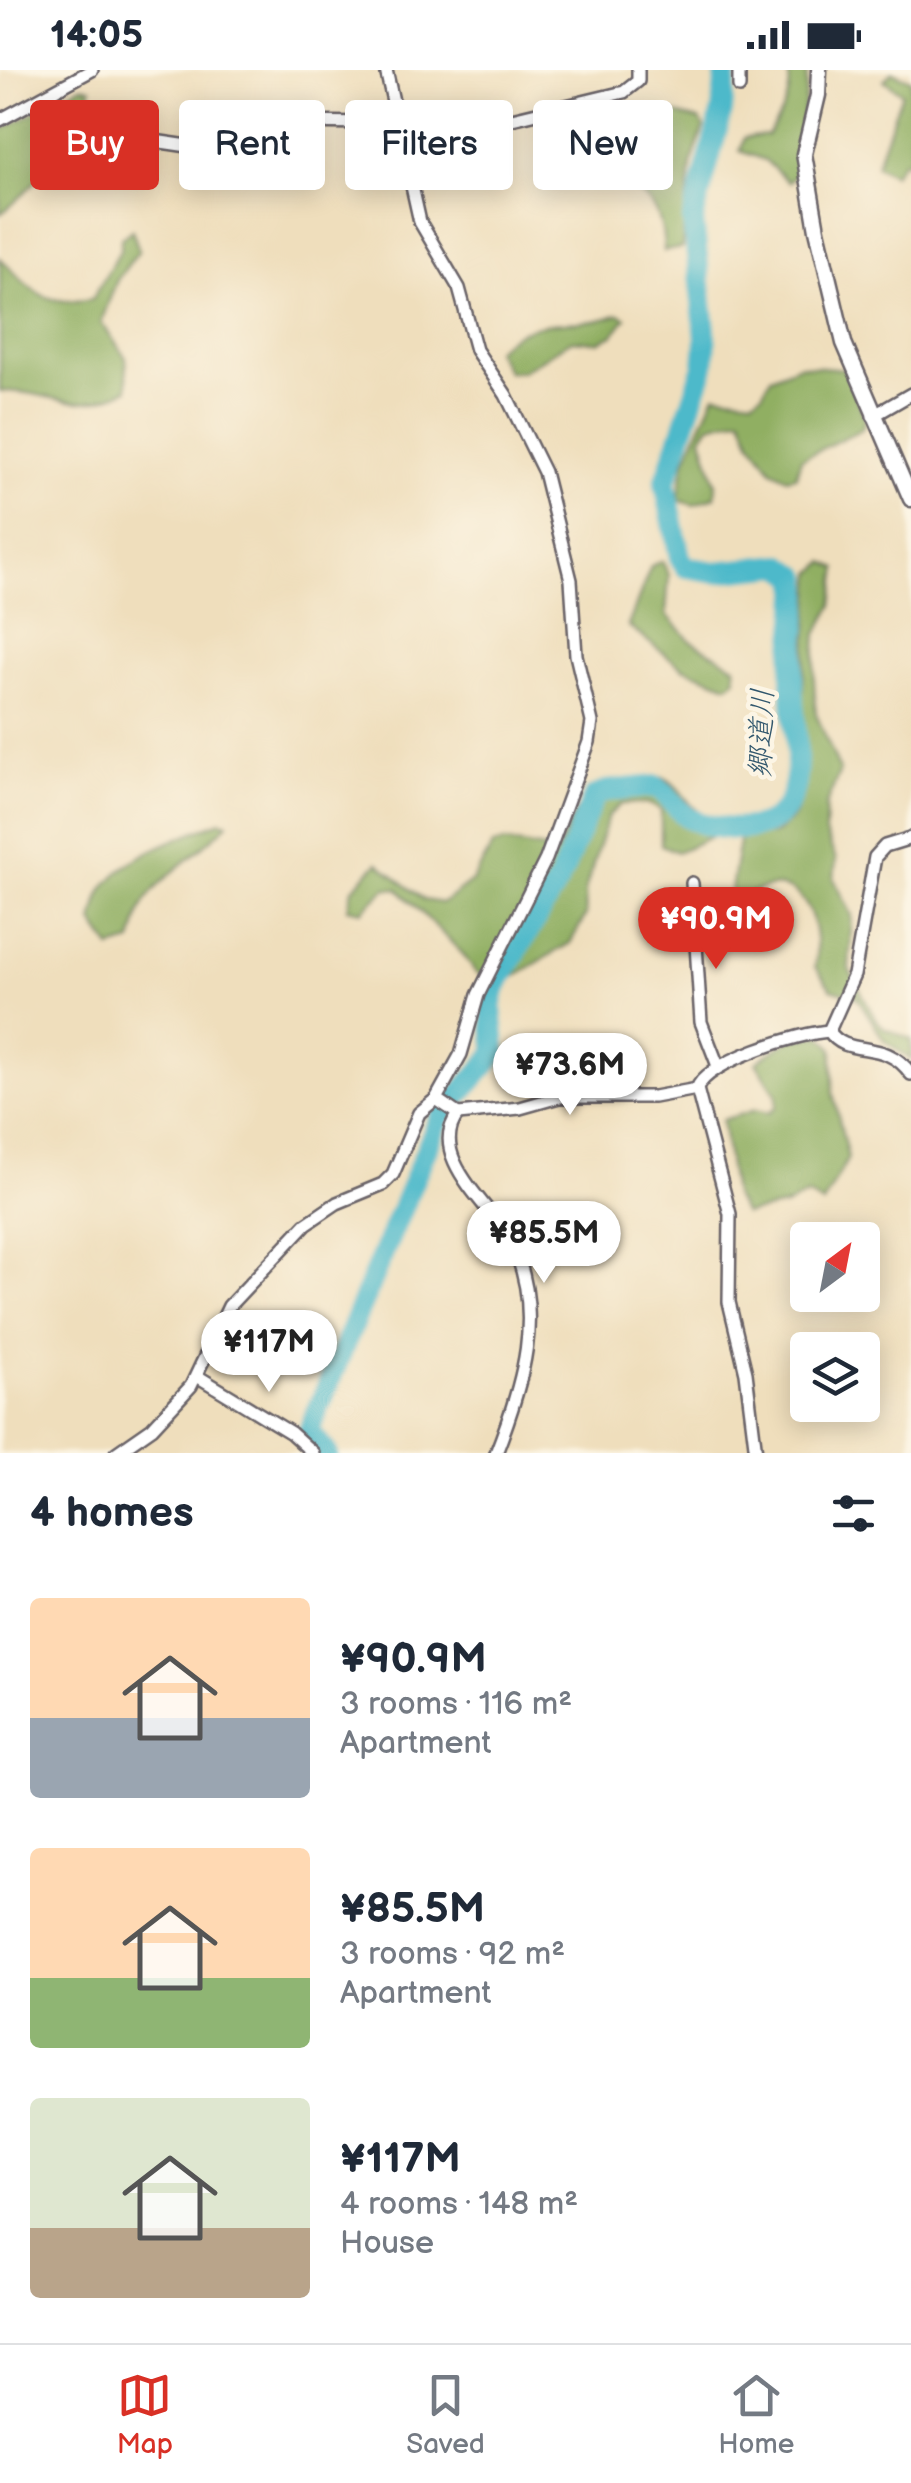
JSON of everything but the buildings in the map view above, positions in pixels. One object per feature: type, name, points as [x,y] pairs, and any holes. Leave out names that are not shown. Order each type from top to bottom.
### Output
[{"type":"street","points":[[0,120],[92,70]]},
{"type":"street","points":[[386,70],[394,100]]},
{"type":"street","points":[[513,118],[624,92],[638,80],[638,70]]},
{"type":"street","points":[[739,70],[739,87]]},
{"type":"street","points":[[819,70],[818,95],[804,154],[806,172],[844,344],[911,499]]},
{"type":"street","points":[[159,142],[222,151],[232,149],[249,130],[270,122],[345,121]]},
{"type":"street","points":[[116,1453],[152,1428],[197,1376],[229,1306],[306,1224],[336,1203],[383,1184],[400,1162],[420,1113],[439,1101],[461,1054],[494,960],[546,859],[578,778],[592,722],[576,655],[571,580],[544,472],[506,395],[476,350],[458,288],[420,222],[414,190]]},
{"type":"street","points":[[873,416],[911,394]]},
{"type":"street","points":[[829,1031],[854,975],[875,857],[885,846],[911,838]]},
{"type":"street","points":[[692,882],[700,1022],[718,1066]]},
{"type":"street","points":[[756,1453],[746,1373],[729,1302],[730,1214],[698,1088],[700,1080],[718,1066],[785,1040],[829,1031]]},
{"type":"street","points":[[829,1031],[844,1045],[888,1053],[911,1074]]},
{"type":"street","points":[[439,1101],[456,1112],[520,1108],[559,1097],[654,1096],[698,1088]]},
{"type":"street","points":[[456,1112],[450,1131],[459,1170],[513,1245],[526,1306],[526,1368],[496,1453]]},
{"type":"street","points":[[197,1376],[290,1433],[313,1453]]},
{"type":"green space","points":[[787,70],[807,70],[797,173],[788,182],[765,160],[740,151],[744,138],[768,135],[777,120],[790,87]]},
{"type":"green space","points":[[892,72],[911,80],[911,165],[904,160],[893,174],[876,165],[902,93],[884,80]]},
{"type":"green space","points":[[81,86],[91,88],[90,100],[56,100]]},
{"type":"green space","points":[[673,113],[700,120],[704,127],[691,164],[682,248],[664,251],[657,214],[634,190],[673,190]]},
{"type":"green space","points":[[30,114],[30,188],[0,214],[0,131]]},
{"type":"green space","points":[[132,230],[139,250],[117,280],[101,322],[126,358],[128,389],[77,402],[0,391],[0,258],[40,294],[62,301],[92,299],[121,249],[121,238]]},
{"type":"green space","points":[[619,314],[626,318],[613,335],[598,342],[572,340],[522,371],[508,372],[495,350],[510,337],[541,325]]},
{"type":"green space","points":[[799,365],[845,369],[865,418],[862,429],[801,459],[796,476],[787,478],[772,470],[751,441],[742,417],[710,425],[702,437],[716,484],[715,497],[693,505],[678,500],[685,460],[715,394],[753,399],[762,393],[771,377]]},
{"type":"green space","points":[[662,561],[669,575],[666,614],[690,640],[735,666],[736,679],[728,685],[683,668],[628,626],[651,566]]},
{"type":"green space","points":[[825,562],[838,568],[833,605],[817,634],[816,714],[840,771],[826,805],[825,833],[836,859],[834,879],[852,915],[849,969],[875,1018],[885,1029],[911,1039],[911,1060],[884,1040],[857,997],[831,989],[815,967],[814,927],[801,898],[790,890],[775,887],[758,890],[737,901],[730,895],[740,835],[775,834],[793,818],[802,796],[800,715],[813,573]]},
{"type":"green space","points":[[663,777],[697,810],[712,818],[717,834],[677,852],[661,845],[661,810],[647,803],[621,804],[608,816],[585,891],[586,915],[570,943],[508,980],[476,973],[462,953],[398,889],[386,888],[362,911],[348,908],[352,889],[378,863],[424,900],[443,903],[472,881],[493,845],[505,842],[557,851],[575,813],[595,792]]},
{"type":"green space","points":[[221,821],[228,823],[147,899],[132,942],[111,948],[93,922],[106,885],[144,854]]},
{"type":"green space","points":[[822,1035],[833,1049],[833,1093],[848,1158],[823,1204],[807,1195],[785,1206],[744,1214],[733,1195],[722,1120],[755,1110],[769,1113],[776,1107],[776,1094],[756,1062],[791,1039]]},
{"type":"waterway","name":"郷道川","points":[[327,1453],[309,1431],[319,1406],[440,1117],[496,1053],[491,1008],[496,986],[560,878],[594,797],[606,791],[656,786],[689,818],[711,826],[741,829],[770,822],[785,809],[793,792],[797,749],[792,672],[799,577],[782,565],[716,572],[686,567],[680,558],[665,483],[704,366],[706,339],[693,219],[722,111],[726,70]]}]
